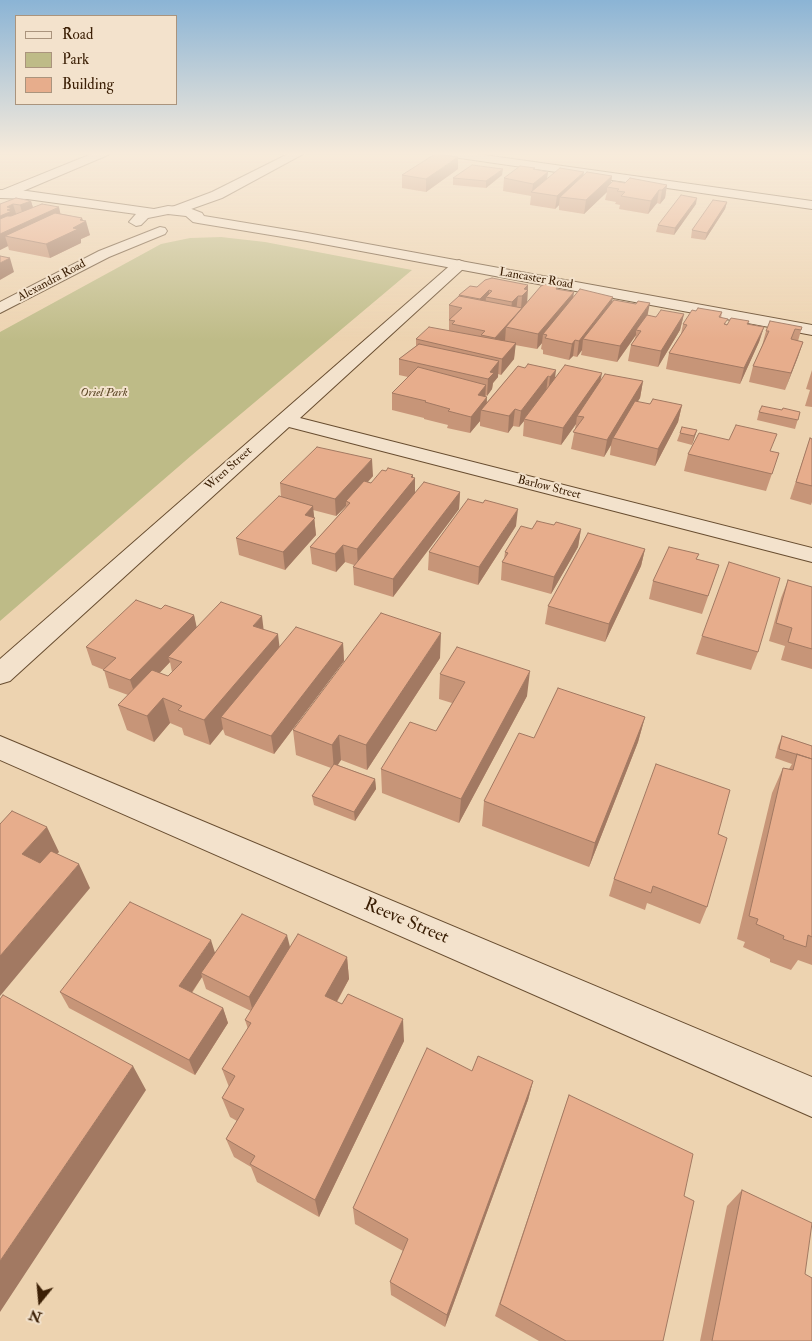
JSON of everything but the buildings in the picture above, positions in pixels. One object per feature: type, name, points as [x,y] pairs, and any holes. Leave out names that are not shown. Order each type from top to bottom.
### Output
[{"type":"street","points":[[97,216],[136,223],[150,230],[160,231],[188,224],[198,216]]},
{"type":"street","name":"Alexandra Road","points":[[104,254],[136,223],[138,218],[143,216]]},
{"type":"street","points":[[181,216],[188,224]]},
{"type":"street","name":"Lancaster Road","points":[[188,224],[259,230],[307,237],[812,330]]},
{"type":"street","name":"Alexandra Road","points":[[0,308],[104,254],[160,231]]},
{"type":"street","name":"Wren Street","points":[[0,674],[459,265]]},
{"type":"street","name":"Barlow Street","points":[[285,420],[812,555]]},
{"type":"street","name":"Reeve Street","points":[[0,747],[812,1097]]},
{"type":"green space","name":"Oriel Park","points":[[221,237],[265,242],[412,270],[192,455],[0,621],[0,332],[161,244],[190,238]]}]
